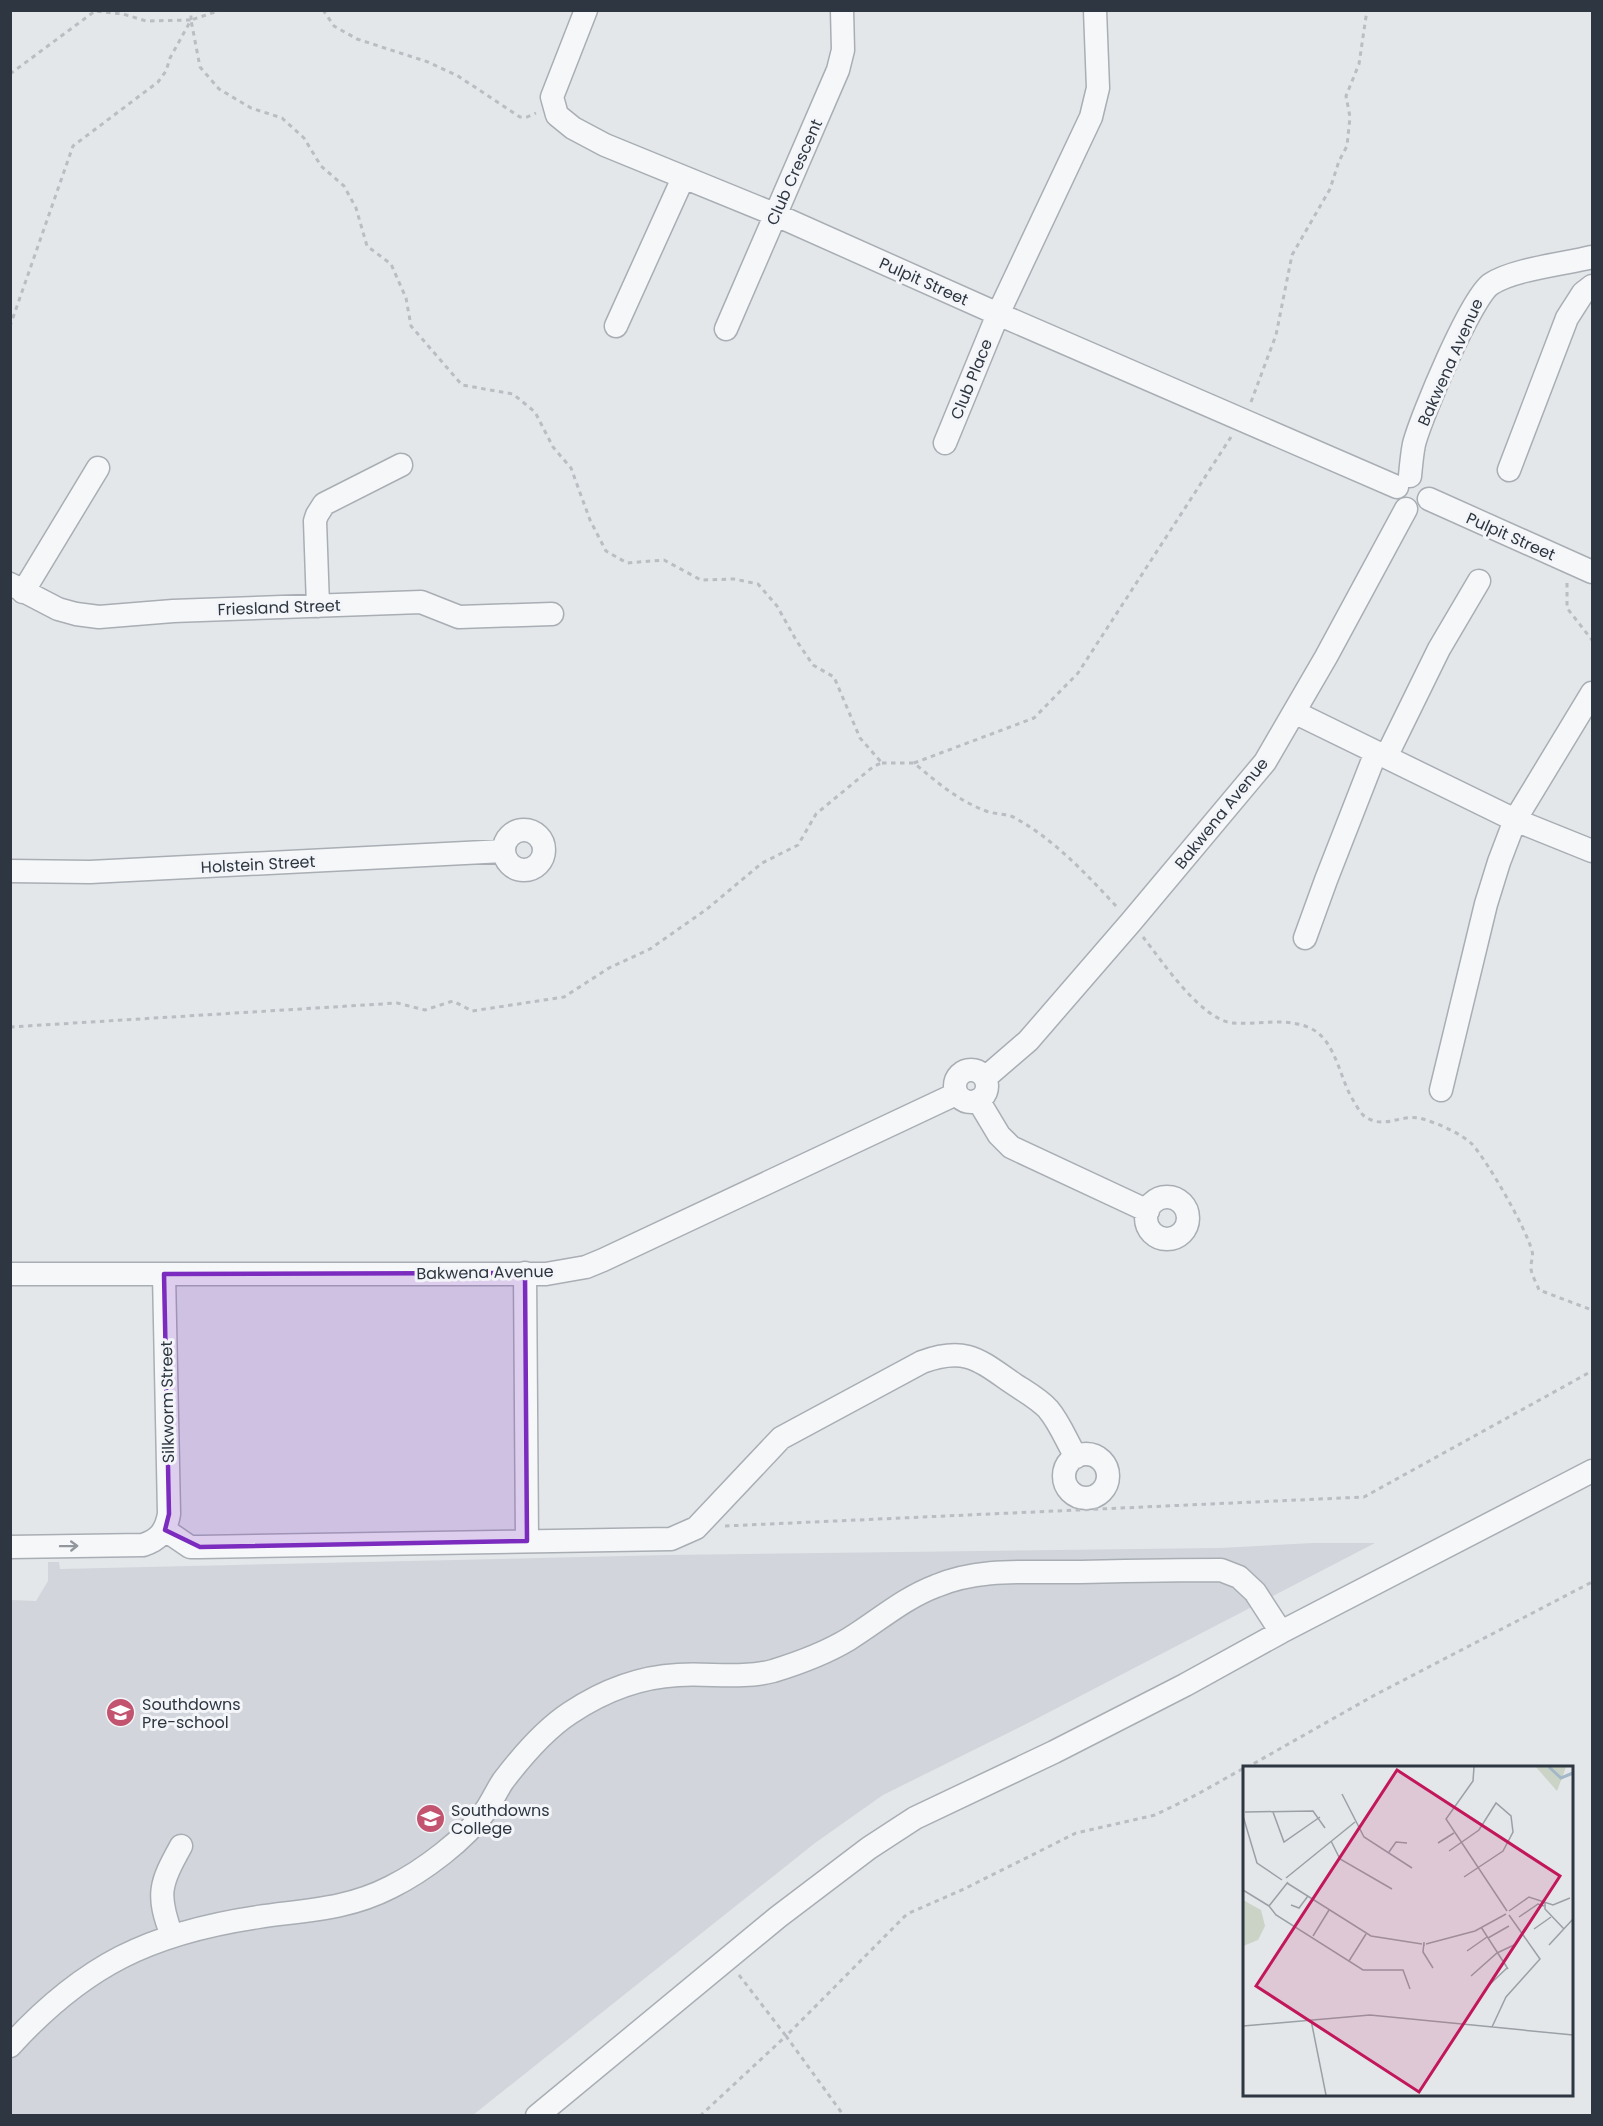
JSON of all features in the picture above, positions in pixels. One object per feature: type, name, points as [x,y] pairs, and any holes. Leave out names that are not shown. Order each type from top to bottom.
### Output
[{"type":"street","points":[[553,104],[554,87],[586,10]]},
{"type":"street","name":"Club Crescent","points":[[726,329],[838,70],[843,50],[842,10]]},
{"type":"street","points":[[998,314],[1095,105],[1098,88],[1095,10]]},
{"type":"street","name":"Pulpit Street","points":[[553,104],[557,115],[573,128],[605,145],[774,214],[1240,420],[1403,481]]},
{"type":"street","points":[[615,326],[683,178]]},
{"type":"street","name":"Bakwena Avenue","points":[[1403,481],[1416,438],[1469,313],[1482,292],[1493,283],[1508,276],[1593,258]]},
{"type":"street","points":[[1509,470],[1567,318],[1583,293],[1593,286]]},
{"type":"street","name":"Club Place","points":[[945,443],[998,314]]},
{"type":"street","points":[[318,606],[315,521],[320,508],[331,500],[401,465]]},
{"type":"street","points":[[16,588],[98,468]]},
{"type":"street","points":[[1419,477],[1426,482],[1430,490],[1429,499],[1419,509],[1406,509],[1397,500],[1403,481],[1419,477]]},
{"type":"street","name":"Pulpit Street","points":[[1429,499],[1593,572]]},
{"type":"street","name":"Bakwena Avenue","points":[[985,1078],[1028,1041],[1124,915],[1264,762],[1406,509]]},
{"type":"street","points":[[1305,938],[1326,880],[1381,755],[1479,581]]},
{"type":"street","name":"Friesland Street","points":[[16,588],[58,609],[76,614],[99,616],[422,602],[459,617],[552,614]]},
{"type":"street","points":[[1441,1090],[1498,862],[1515,820],[1593,693]]},
{"type":"street","points":[[1294,712],[1515,820],[1593,851]]},
{"type":"street","name":"Holstein Street","points":[[10,871],[112,871],[504,851]]},
{"type":"street","points":[[965,1071],[977,1071],[985,1078],[986,1091],[978,1100],[966,1101],[956,1094],[955,1083],[958,1075],[965,1071]]},
{"type":"street","name":"Bakwena Avenue","points":[[10,1274],[546,1274],[569,1270],[603,1260],[956,1094]]},
{"type":"street","points":[[978,1100],[999,1135],[1011,1147],[1148,1211]]},
{"type":"street","points":[[525,1273],[527,1541]]},
{"type":"street","name":"Silkworm Street","points":[[164,1274],[169,1514],[165,1530]]},
{"type":"street","points":[[10,1547],[143,1545],[154,1540],[165,1530],[190,1547],[671,1539],[696,1528],[781,1438],[922,1362],[942,1354],[956,1354],[982,1362],[1038,1400],[1053,1416],[1076,1457]]},
{"type":"street","points":[[537,2115],[778,1917],[870,1848],[915,1818],[1105,1726],[1281,1632],[1593,1471]]},
{"type":"street","points":[[10,2046],[55,2001],[81,1981],[146,1944],[218,1923],[333,1908],[360,1901],[392,1887],[425,1866],[465,1833],[485,1811],[503,1782],[541,1737],[567,1715],[616,1688],[644,1680],[677,1675],[743,1675],[769,1672],[821,1654],[933,1587],[958,1577],[977,1574],[1221,1570],[1239,1577],[1255,1592],[1281,1632]]},
{"type":"street","points":[[172,1936],[163,1910],[161,1889],[165,1875],[181,1846]]},
{"type":"path","points":[[191,10],[200,67],[219,88],[250,108],[282,118],[304,138],[321,166],[344,186],[356,208],[367,246],[391,264],[406,298],[411,326],[462,385],[513,394],[535,412],[553,447],[571,468],[590,520],[606,551],[627,563],[664,560],[701,580],[734,579],[758,584],[777,606],[813,664],[834,677],[860,738],[882,763]]},
{"type":"path","points":[[10,74],[95,11],[123,14],[146,21],[191,20],[221,10]]},
{"type":"path","points":[[323,10],[334,26],[357,39],[438,66],[458,76],[520,117],[527,117],[553,104]]},
{"type":"path","points":[[10,1027],[397,1003],[424,1010],[453,1001],[472,1011],[564,998],[609,968],[650,949],[707,909],[762,863],[798,845],[816,814],[874,766],[882,763],[914,763],[1034,718],[1078,673],[1191,502],[1254,397],[1276,335],[1292,255],[1330,189],[1339,161],[1347,146],[1350,117],[1346,96],[1359,64],[1367,10]]},
{"type":"path","points":[[10,326],[73,146],[158,82],[166,71],[170,58],[191,20]]},
{"type":"path","points":[[1567,561],[1567,608],[1593,640]]},
{"type":"path","points":[[914,763],[954,797],[988,812],[1014,816],[1045,836],[1071,859],[1124,915],[1209,1014],[1230,1023],[1293,1023],[1311,1028],[1327,1041],[1346,1087],[1362,1114],[1375,1122],[1387,1123],[1402,1117],[1413,1116],[1430,1121],[1471,1144],[1483,1159],[1521,1225],[1533,1253],[1531,1268],[1539,1290],[1593,1310]]},
{"type":"path","points":[[1124,898],[1124,915]]},
{"type":"path","points":[[696,1528],[1364,1497],[1593,1371]]},
{"type":"path","points":[[1249,1766],[1373,1696],[1593,1582]]},
{"type":"path","points":[[700,2115],[786,2036],[907,1914],[964,1889],[1076,1833],[1155,1815],[1243,1769]]},
{"type":"path","points":[[727,1960],[844,2115]]},
{"type":"highlighted area","points":[[525,1273],[527,1541],[200,1547],[165,1530],[169,1514],[164,1274]]},
{"type":"shaded area","name":"Southdowns College","points":[[1312,1543],[1375,1543],[1034,1720],[883,1795],[815,1843],[473,2115],[11,2116],[11,1600],[36,1601],[48,1581],[48,1562],[59,1562],[60,1569],[668,1555],[1220,1548]]},
{"type":"place","name":"Southdowns Pre-school","points":[[121,1713]]},
{"type":"place","name":"Southdowns College","points":[[430,1819]]}]
